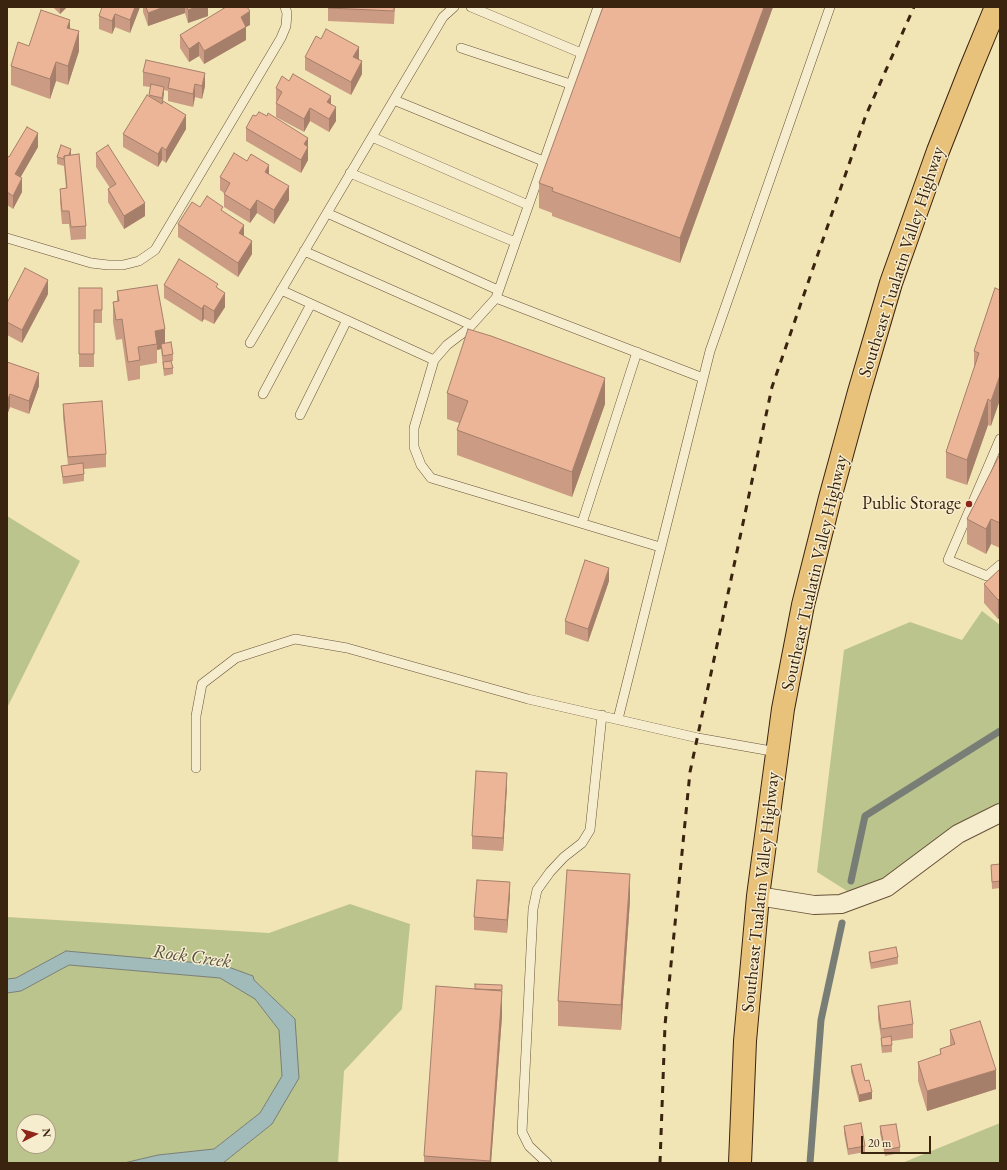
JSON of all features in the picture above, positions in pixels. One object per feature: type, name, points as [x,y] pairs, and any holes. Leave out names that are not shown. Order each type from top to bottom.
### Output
[{"type":"main road","name":"Southeast Tualatin Valley Highway","points":[[740,1163],[746,1041],[758,896],[783,709],[804,605],[830,498],[861,385],[892,283],[938,151],[970,70],[997,12]]},
{"type":"street","points":[[758,896],[814,906],[841,904],[887,887],[958,834],[1000,813]]},
{"type":"lane","points":[[7,238],[84,261],[108,265],[123,265],[139,262],[155,250],[281,38],[286,26],[287,13],[285,7]]},
{"type":"lane","points":[[250,343],[443,17],[454,7]]},
{"type":"lane","points":[[471,7],[582,53]]},
{"type":"lane","points":[[598,7],[497,294],[472,324],[447,345],[434,360],[414,428],[414,447],[421,465],[431,478],[660,547]]},
{"type":"lane","points":[[618,719],[710,351],[830,7]]},
{"type":"lane","points":[[461,48],[570,84]]},
{"type":"lane","points":[[394,100],[543,161]]},
{"type":"lane","points":[[372,137],[528,205]]},
{"type":"lane","points":[[350,173],[515,242]]},
{"type":"lane","points":[[327,213],[497,294],[703,378]]},
{"type":"lane","points":[[304,251],[472,324]]},
{"type":"lane","points":[[281,290],[434,360]]},
{"type":"lane","points":[[263,394],[311,304]]},
{"type":"lane","points":[[300,415],[347,320]]},
{"type":"lane","points":[[582,524],[637,352]]},
{"type":"lane","points":[[1000,439],[948,560],[987,576],[1000,565]]},
{"type":"lane","points":[[196,768],[196,716],[202,684],[236,658],[295,639],[347,648],[528,699],[698,738],[777,752]]},
{"type":"lane","points":[[547,1163],[529,1146],[522,1132],[533,909],[537,890],[564,857],[582,843],[590,830],[602,715]]},
{"type":"green space","points":[[7,516],[80,561],[7,708]]},
{"type":"green space","points":[[982,611],[1000,625],[1000,823],[951,844],[915,878],[889,895],[863,901],[817,872],[844,650],[910,622],[962,640]]},
{"type":"green space","points":[[350,904],[410,924],[402,1009],[344,1071],[338,1163],[223,1163],[272,1124],[295,1019],[254,980],[253,976],[223,965],[66,951],[16,978],[7,979],[7,917],[269,933]]},
{"type":"green space","points":[[69,965],[220,978],[255,999],[279,1030],[282,1076],[260,1113],[214,1149],[158,1155],[124,1163],[7,1163],[7,993],[21,991]]},
{"type":"green space","points":[[1000,1123],[1000,1163],[902,1163]]},
{"type":"water","points":[[66,951],[223,965],[253,976],[254,980],[295,1019],[299,1078],[272,1124],[223,1163],[124,1163],[158,1155],[214,1149],[260,1113],[282,1076],[279,1030],[255,999],[220,978],[69,965],[21,991],[7,993],[7,979],[16,978]]},
{"type":"building","points":[[102,7],[135,7],[130,20],[115,14],[112,21],[99,16]]},
{"type":"building","points":[[146,7],[164,7],[148,13]]},
{"type":"building","points":[[187,7],[196,7],[188,10]]},
{"type":"building","points":[[226,7],[247,7],[250,11],[241,17],[246,27],[204,51],[199,42],[189,49],[180,35]]},
{"type":"building","points":[[394,7],[394,11],[328,8]]},
{"type":"building","points":[[603,7],[764,7],[680,238],[552,191],[553,188],[539,183]]},
{"type":"building","points":[[41,10],[70,20],[67,28],[79,31],[68,66],[56,62],[50,79],[11,66],[18,42],[29,46]]},
{"type":"building","points":[[326,29],[359,47],[353,57],[362,61],[351,82],[305,57],[316,36],[321,39]]},
{"type":"building","points":[[146,60],[205,73],[202,86],[195,84],[193,94],[168,88],[170,78],[143,72]]},
{"type":"building","points":[[293,74],[331,96],[327,102],[336,107],[329,119],[310,108],[304,119],[276,103],[282,92],[276,88],[282,76],[289,81]]},
{"type":"building","points":[[151,84],[164,87],[162,98],[149,95]]},
{"type":"building","points":[[147,95],[162,104],[163,101],[186,115],[166,150],[162,147],[158,154],[123,134]]},
{"type":"building","points":[[259,112],[267,116],[268,113],[308,138],[304,144],[308,147],[301,160],[246,128],[253,115],[256,116]]},
{"type":"building","points":[[27,127],[38,133],[15,174],[22,178],[13,196],[7,192],[7,156],[9,157]]},
{"type":"building","points":[[61,145],[71,149],[69,155],[64,156],[64,159],[57,157]]},
{"type":"building","points":[[108,145],[145,203],[124,216],[108,189],[116,184],[96,153]]},
{"type":"building","points":[[234,153],[247,161],[251,154],[269,165],[265,172],[289,186],[274,210],[257,200],[250,210],[224,194],[230,183],[220,177]]},
{"type":"building","points":[[79,154],[86,226],[71,227],[69,211],[62,211],[60,189],[67,188],[64,156]]},
{"type":"building","points":[[207,196],[223,207],[221,210],[244,225],[239,233],[252,241],[238,263],[178,224],[192,202],[200,207]]},
{"type":"building","points":[[179,259],[218,284],[216,287],[225,293],[214,311],[204,305],[202,309],[164,285]]},
{"type":"building","points":[[25,268],[48,280],[22,330],[7,322],[7,303]]},
{"type":"building","points":[[157,285],[165,329],[155,331],[157,344],[138,347],[140,360],[128,362],[122,319],[116,320],[113,302],[119,301],[117,291]]},
{"type":"building","points":[[79,288],[102,288],[102,310],[94,310],[94,354],[79,354]]},
{"type":"building","points":[[995,288],[1000,290],[1000,375],[991,401],[988,399],[967,460],[946,452],[979,353],[974,351]]},
{"type":"building","points":[[468,329],[605,378],[572,472],[457,430],[468,401],[447,393]]},
{"type":"building","points":[[171,342],[173,354],[163,356],[161,344]]},
{"type":"building","points":[[171,361],[173,368],[164,369],[163,362]]},
{"type":"building","points":[[7,362],[39,373],[29,401],[10,394],[7,402]]},
{"type":"building","points":[[102,401],[106,454],[68,457],[63,404]]},
{"type":"building","points":[[1000,454],[1000,523],[991,519],[986,529],[967,519]]},
{"type":"building","points":[[83,463],[84,474],[63,477],[61,466]]},
{"type":"building","points":[[585,560],[609,568],[588,629],[565,621]]},
{"type":"building","points":[[1000,569],[1000,598],[998,600],[984,584]]},
{"type":"building","points":[[476,771],[507,773],[503,838],[472,836]]},
{"type":"building","points":[[1000,864],[1000,881],[992,882],[991,865]]},
{"type":"building","points":[[567,870],[630,874],[621,1005],[558,1001]]},
{"type":"building","points":[[477,880],[510,882],[507,920],[474,917]]},
{"type":"building","points":[[896,947],[898,957],[871,963],[869,952]]},
{"type":"building","points":[[475,984],[502,985],[502,990],[475,989]]},
{"type":"building","points":[[436,986],[502,991],[490,1161],[424,1156]]},
{"type":"building","points":[[910,1001],[913,1024],[881,1029],[878,1006]]},
{"type":"building","points":[[980,1021],[996,1070],[927,1091],[918,1062],[941,1054],[940,1049],[955,1044],[950,1030]]},
{"type":"building","points":[[891,1036],[892,1045],[882,1046],[881,1038]]},
{"type":"building","points":[[861,1064],[865,1081],[869,1080],[872,1092],[859,1095],[851,1066]]},
{"type":"building","points":[[861,1123],[865,1146],[848,1149],[844,1126]]},
{"type":"building","points":[[896,1124],[900,1147],[885,1150],[880,1126]]},
{"type":"waterway","points":[[851,881],[865,816],[1000,731]]},
{"type":"waterway","points":[[810,1163],[821,1020],[842,923]]},
{"type":"railway","points":[[660,1163],[665,1025],[690,772],[772,387],[866,115],[914,7]]},
{"type":"place","name":"Public Storage","points":[[969,504]]},
{"type":"water label","name":"Rock Creek","points":[[192,957]]}]
